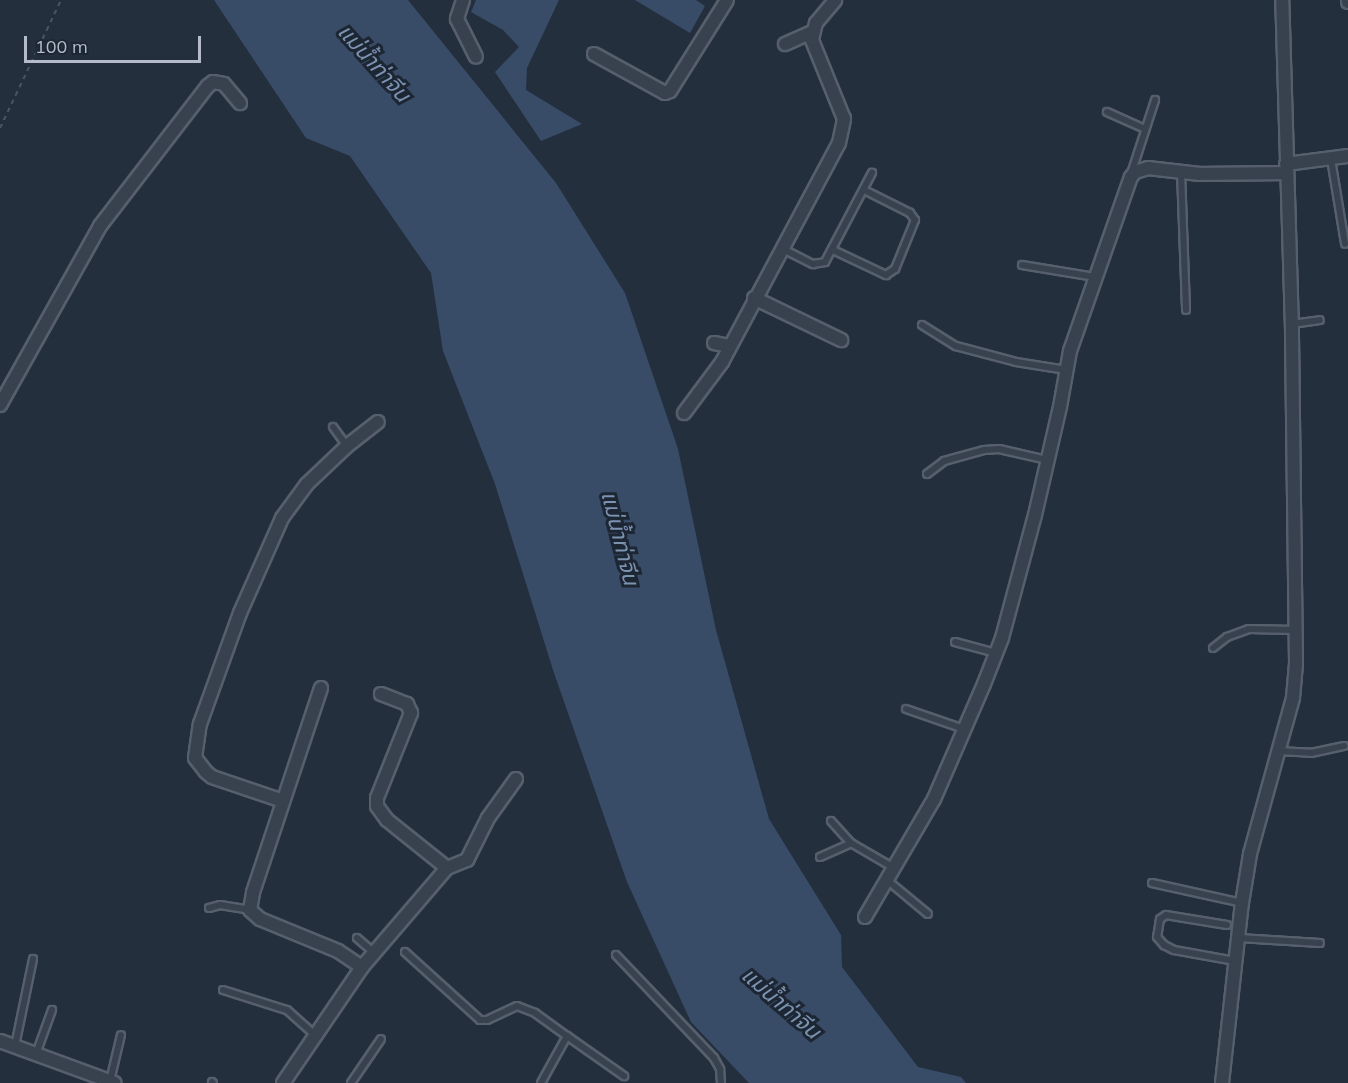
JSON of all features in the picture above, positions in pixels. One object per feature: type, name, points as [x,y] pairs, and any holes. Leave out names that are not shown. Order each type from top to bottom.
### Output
[{"type":"street","points":[[463,0],[457,19],[476,57]]},
{"type":"street","points":[[594,54],[665,93],[670,91],[728,0]]},
{"type":"street","points":[[684,413],[711,379],[730,346],[754,298],[831,161],[843,130],[840,105],[812,40],[812,32],[823,12],[835,0]]},
{"type":"street","points":[[1222,1083],[1242,903],[1259,813],[1293,698],[1295,630],[1292,324],[1282,0]]},
{"type":"street","points":[[785,44],[812,32]]},
{"type":"street","points":[[0,405],[100,226],[201,95],[213,82],[218,82],[240,103]]},
{"type":"street","points":[[865,917],[934,799],[996,653],[1048,460],[1066,370],[1095,277],[1131,177],[1135,172],[1148,168],[1181,172],[1286,169],[1348,156]]},
{"type":"street","points":[[754,298],[841,340]]},
{"type":"street","points":[[714,343],[730,346]]},
{"type":"street","points":[[284,801],[213,777],[199,765],[194,751],[216,673],[282,518],[308,484],[347,446],[378,422]]},
{"type":"street","points":[[321,688],[253,893],[250,910],[260,920],[338,951],[362,967]]},
{"type":"street","points":[[381,694],[407,704],[411,713],[377,798],[377,806],[387,820],[447,868]]},
{"type":"street","points":[[283,1083],[314,1034],[362,967],[447,868],[467,860],[488,818],[516,779]]},
{"type":"street","points":[[0,1041],[113,1082]]},
{"type":"lane","points":[[1131,177],[1155,100]]},
{"type":"lane","points":[[1107,112],[1145,129]]},
{"type":"lane","points":[[1330,159],[1346,244]]},
{"type":"lane","points":[[1181,172],[1186,310]]},
{"type":"lane","points":[[782,248],[820,265],[825,262],[872,173]]},
{"type":"lane","points":[[832,250],[886,275],[895,269],[915,219],[910,213],[864,190]]},
{"type":"lane","points":[[1022,265],[1095,277]]},
{"type":"lane","points":[[1292,324],[1320,320]]},
{"type":"lane","points":[[922,325],[956,346],[1016,362],[1066,370]]},
{"type":"lane","points":[[333,427],[347,446]]},
{"type":"lane","points":[[927,474],[944,461],[984,450],[999,449],[1048,460]]},
{"type":"lane","points":[[1213,648],[1227,637],[1250,629],[1295,630]]},
{"type":"lane","points":[[955,642],[996,653]]},
{"type":"lane","points":[[906,709],[965,729]]},
{"type":"lane","points":[[1278,752],[1311,753],[1344,746]]},
{"type":"lane","points":[[831,822],[851,843],[894,868]]},
{"type":"lane","points":[[820,857],[851,843]]},
{"type":"lane","points":[[887,880],[928,914]]},
{"type":"lane","points":[[1152,883],[1242,903]]},
{"type":"lane","points":[[208,908],[220,905],[250,910]]},
{"type":"lane","points":[[1227,925],[1166,915],[1160,919],[1157,937],[1164,945],[1174,950],[1236,961]]},
{"type":"lane","points":[[357,938],[374,953]]},
{"type":"lane","points":[[1239,938],[1320,943]]},
{"type":"lane","points":[[405,952],[480,1020],[487,1020],[517,1006],[535,1013],[624,1076]]},
{"type":"lane","points":[[616,955],[714,1058],[720,1069],[721,1083]]},
{"type":"lane","points":[[15,1046],[33,959]]},
{"type":"lane","points":[[223,990],[287,1010],[314,1034]]},
{"type":"lane","points":[[36,1054],[52,1010]]},
{"type":"lane","points":[[113,1082],[121,1035]]},
{"type":"lane","points":[[542,1083],[567,1036]]},
{"type":"lane","points":[[351,1083],[381,1039]]},
{"type":"path","points":[[0,128],[61,0]]},
{"type":"water","name":"แม่น้ำท่าจีน","points":[[214,0],[408,0],[556,183],[625,293],[678,449],[716,630],[769,819],[841,935],[842,967],[918,1067],[961,1077],[966,1083],[749,1083],[691,1022],[627,882],[553,670],[495,484],[443,351],[431,273],[350,156],[306,138]]},
{"type":"water","points":[[476,0],[559,0],[527,68],[526,90],[582,124],[541,141],[495,72],[519,47],[503,30],[471,12]]},
{"type":"water","points":[[635,0],[696,0],[705,6],[690,33]]}]
